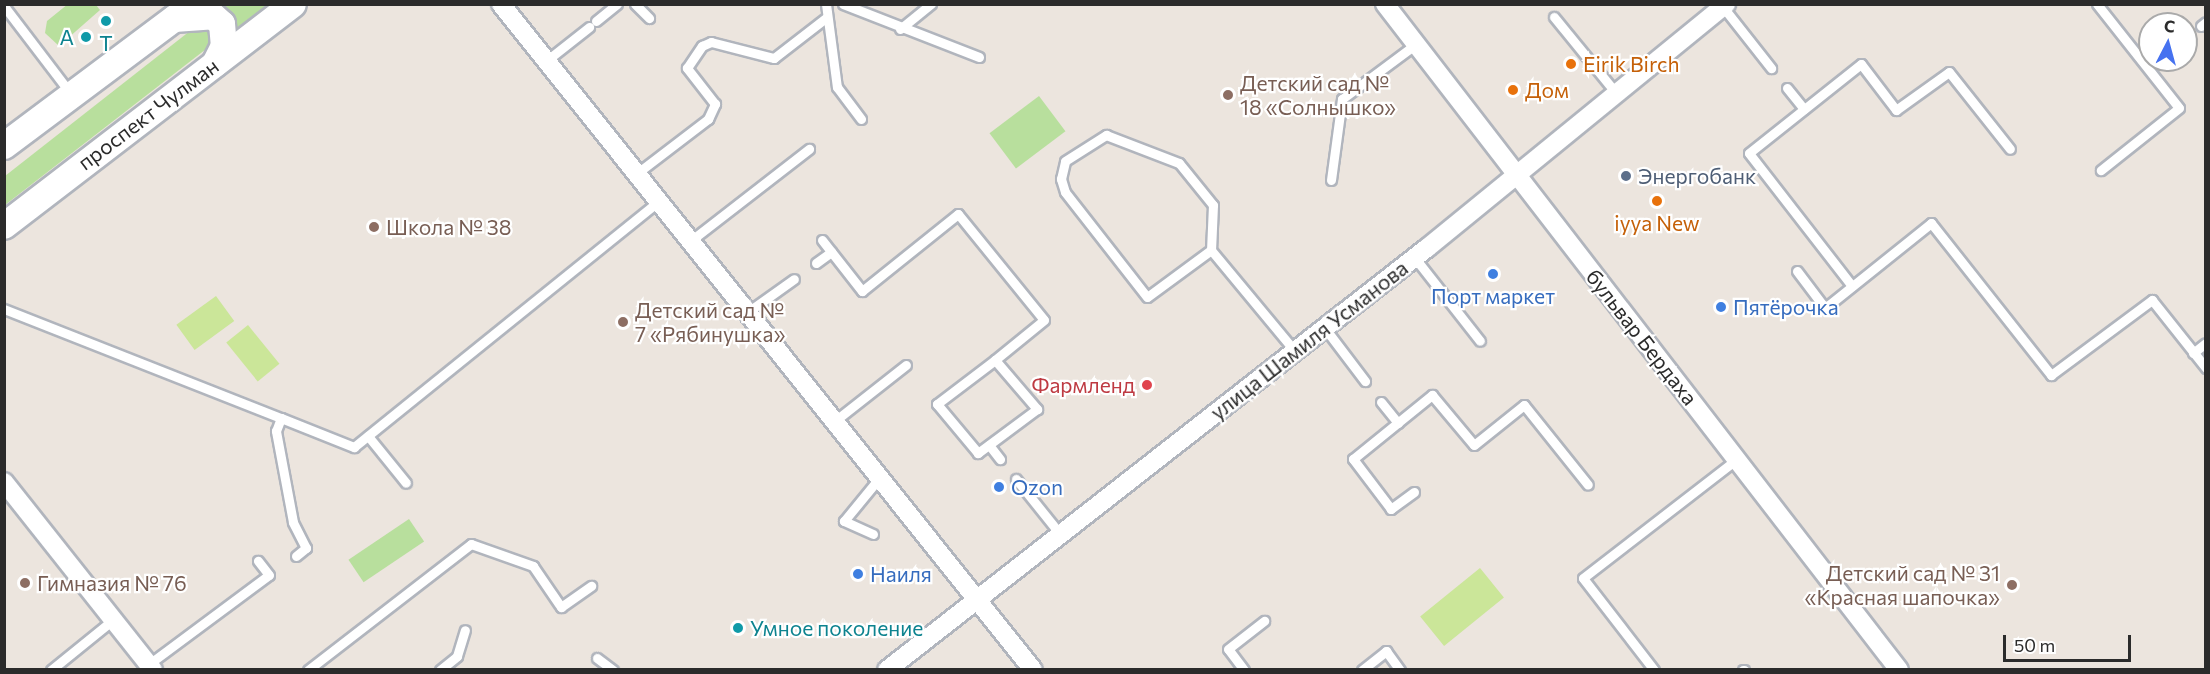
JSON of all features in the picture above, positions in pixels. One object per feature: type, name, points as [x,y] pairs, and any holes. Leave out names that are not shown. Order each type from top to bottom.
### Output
[{"type":"main road","name":"проспект Чулман","points":[[4,226],[293,4]]},
{"type":"main road","points":[[4,146],[184,12],[207,16],[222,24],[224,46],[215,64]]},
{"type":"street","points":[[501,4],[745,314],[836,420],[1033,669]]},
{"type":"street","name":"бульвар Бердаха","points":[[1385,4],[1899,669]]},
{"type":"street","name":"улица Шамиля Усманова","points":[[886,669],[1415,258],[1515,173],[1724,6]]},
{"type":"street","points":[[4,482],[151,667]]},
{"type":"lane","points":[[546,61],[617,4]]},
{"type":"lane","points":[[635,4],[649,18]]},
{"type":"lane","points":[[826,4],[837,87],[861,119]]},
{"type":"lane","points":[[843,4],[900,29],[979,57]]},
{"type":"lane","points":[[900,29],[931,4]]},
{"type":"lane","points":[[2097,4],[2138,57]]},
{"type":"lane","points":[[1724,6],[1771,68]]},
{"type":"lane","points":[[6,11],[71,94]]},
{"type":"lane","points":[[1554,17],[1616,93]]},
{"type":"lane","points":[[636,174],[708,119],[715,104],[687,68],[702,46],[711,42],[774,58],[827,18]]},
{"type":"lane","points":[[1331,180],[1342,99],[1416,44]]},
{"type":"lane","points":[[1852,286],[1749,153],[1861,64],[1896,110],[1949,72],[2010,149]]},
{"type":"lane","points":[[2101,170],[2179,108],[2150,72]]},
{"type":"lane","points":[[1787,88],[1804,109]]},
{"type":"lane","points":[[1211,250],[1147,297],[1065,192],[1060,179],[1065,161],[1106,135],[1179,163],[1213,205],[1211,250],[1294,350]]},
{"type":"lane","points":[[689,242],[809,149]]},
{"type":"lane","points":[[4,309],[354,447],[658,202]]},
{"type":"lane","points":[[822,240],[862,291],[958,214],[1044,320],[937,404],[978,453],[1036,409],[995,360]]},
{"type":"lane","points":[[1797,271],[1825,308],[1931,223],[2051,375],[2152,300],[2205,368]]},
{"type":"lane","points":[[816,263],[831,252]]},
{"type":"lane","points":[[1415,258],[1480,341]]},
{"type":"lane","points":[[745,314],[794,279]]},
{"type":"lane","points":[[1324,327],[1365,381]]},
{"type":"lane","points":[[2193,353],[2205,343]]},
{"type":"lane","points":[[836,420],[906,365]]},
{"type":"lane","points":[[1414,492],[1391,509],[1353,459],[1432,395],[1474,445],[1524,405],[1588,485]]},
{"type":"lane","points":[[1381,402],[1398,423]]},
{"type":"lane","points":[[281,418],[276,431],[293,522],[306,548],[296,556]]},
{"type":"lane","points":[[368,436],[406,483]]},
{"type":"lane","points":[[989,445],[1000,459]]},
{"type":"lane","points":[[1654,669],[1583,578],[1737,459]]},
{"type":"lane","points":[[873,534],[844,521],[881,476]]},
{"type":"lane","points":[[1016,479],[1060,534]]},
{"type":"lane","points":[[308,669],[471,544],[533,566],[561,607],[591,586]]},
{"type":"lane","points":[[151,667],[269,575],[258,561]]},
{"type":"lane","points":[[51,669],[114,619]]},
{"type":"lane","points":[[1244,669],[1228,649],[1264,621]]},
{"type":"lane","points":[[440,669],[457,656],[465,630]]},
{"type":"lane","points":[[1362,669],[1386,651],[1400,669]]},
{"type":"lane","points":[[597,658],[613,669]]},
{"type":"green space","points":[[68,4],[96,5],[100,10],[59,46],[45,33],[47,21]]},
{"type":"green space","points":[[212,5],[278,5],[234,38]]},
{"type":"green space","points":[[195,27],[212,29],[210,46],[5,205],[5,176]]},
{"type":"green space","points":[[1039,96],[1065,131],[1016,168],[989,133]]},
{"type":"green space","points":[[216,296],[234,321],[195,350],[176,325]]},
{"type":"green space","points":[[248,325],[279,364],[258,381],[226,343]]},
{"type":"green space","points":[[409,519],[424,541],[364,582],[348,560]]},
{"type":"green space","points":[[1480,568],[1504,598],[1444,646],[1420,616]]},
{"type":"place","name":"Т","points":[[106,21]]},
{"type":"place","name":"А","points":[[86,37]]},
{"type":"place","name":"Eirik Birch","points":[[1571,64]]},
{"type":"place","name":"Дом","points":[[1513,90]]},
{"type":"place","name":"Детский сад № 18 «Солнышко»","points":[[1228,95]]},
{"type":"place","name":"Энергобанк","points":[[1626,176]]},
{"type":"place","name":"iyya New","points":[[1657,201]]},
{"type":"place","name":"Школа № 38","points":[[374,227]]},
{"type":"place","name":"Порт маркет","points":[[1493,274]]},
{"type":"place","name":"Пятёрочка","points":[[1721,307]]},
{"type":"place","name":"Детский сад № 7 «Рябинушка»","points":[[623,322]]},
{"type":"place","name":"Фармленд","points":[[1147,385]]},
{"type":"place","name":"Ozon","points":[[999,487]]},
{"type":"place","name":"Наиля","points":[[858,574]]},
{"type":"place","name":"Гимназия № 76","points":[[25,583]]},
{"type":"place","name":"Детский сад № 31 «Красная шапочка»","points":[[2012,585]]},
{"type":"place","name":"Умное поколение","points":[[738,628]]}]
